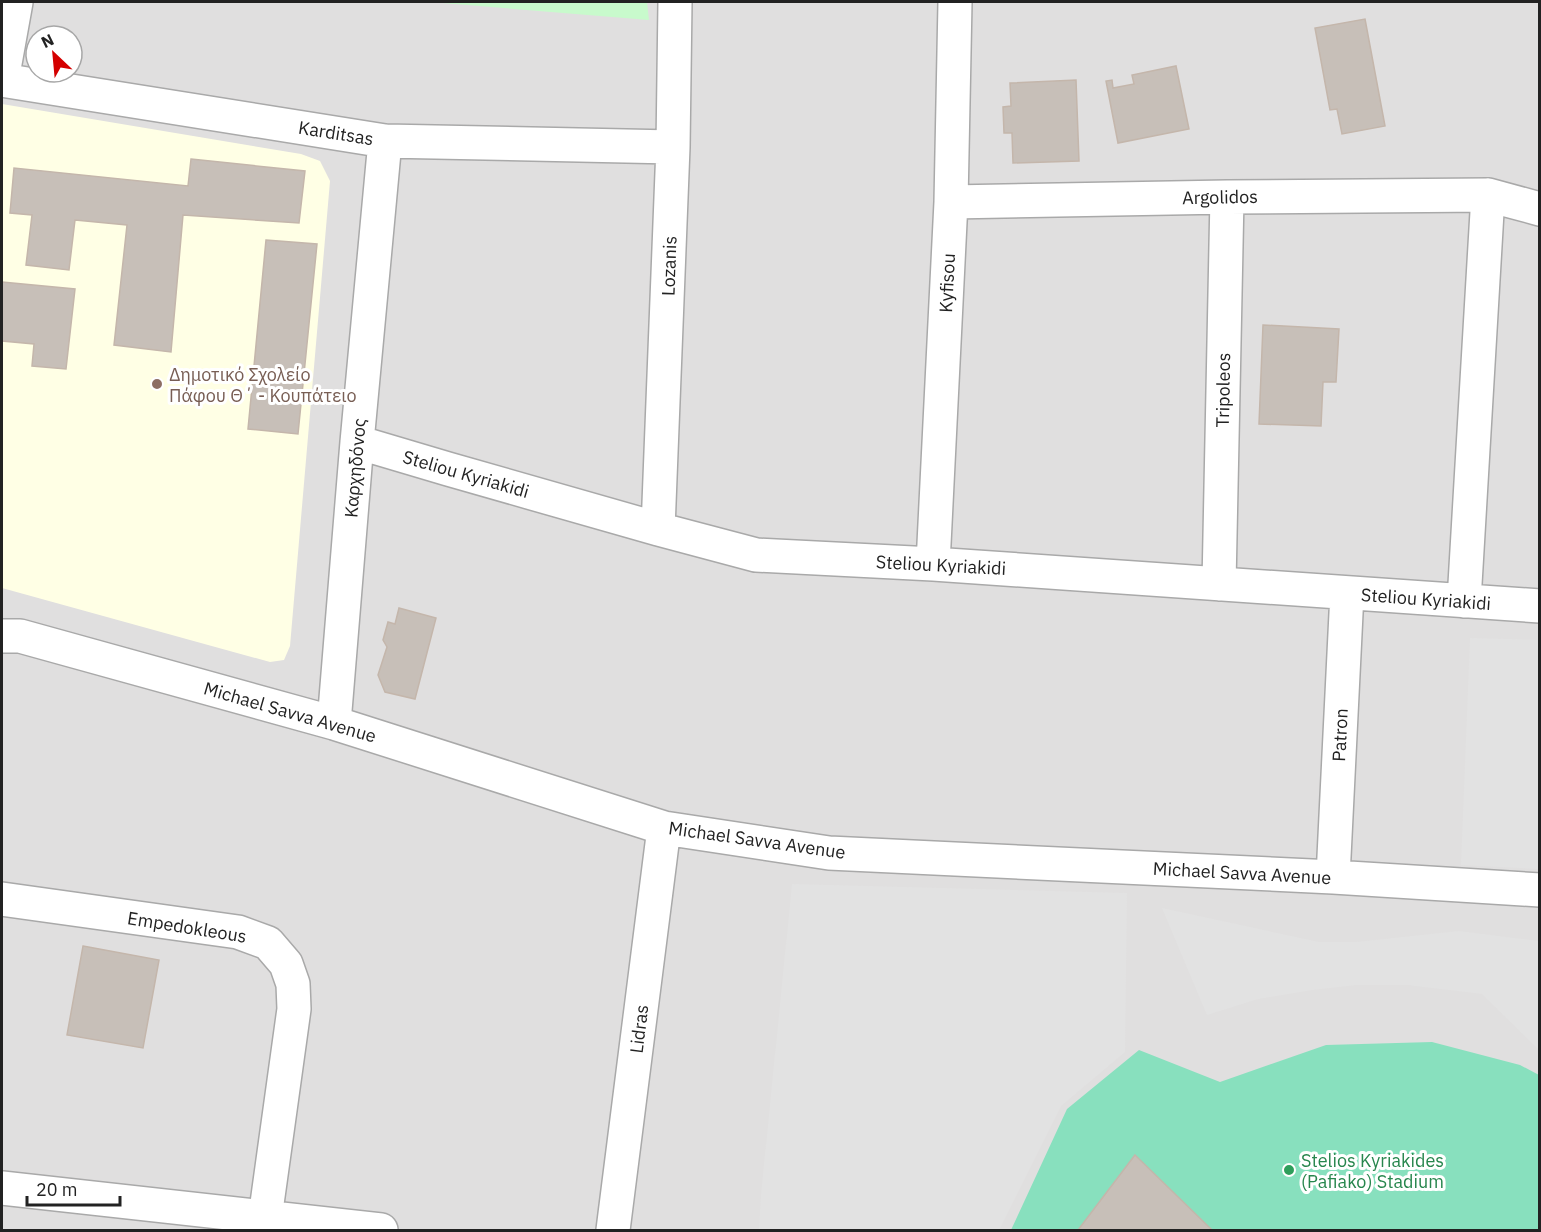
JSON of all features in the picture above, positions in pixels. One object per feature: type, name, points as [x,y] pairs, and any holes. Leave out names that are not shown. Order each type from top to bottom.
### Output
[{"type":"street","points":[[2,80],[16,2]]},
{"type":"street","name":"Lozanis","points":[[658,530],[674,147],[675,2]]},
{"type":"street","name":"Kyfisou","points":[[933,564],[951,202],[955,2]]},
{"type":"street","name":"Karditsas","points":[[2,80],[385,141],[674,147]]},
{"type":"street","name":"Καρχηδόνος","points":[[334,723],[385,141]]},
{"type":"street","points":[[1464,602],[1488,195]]},
{"type":"street","name":"Argolidos","points":[[951,202],[1488,195],[1539,209]]},
{"type":"street","name":"Tripoleos","points":[[1219,584],[1227,197]]},
{"type":"street","name":"Steliou Kyriakidi","points":[[357,442],[658,530],[756,555],[933,564],[1539,606]]},
{"type":"street","name":"Patron","points":[[1333,877],[1347,593]]},
{"type":"street","name":"Michael Savva Avenue","points":[[2,636],[20,636],[334,723],[664,828],[829,853],[1333,877],[1539,890]]},
{"type":"street","name":"Lidras","points":[[613,1230],[664,828]]},
{"type":"street","name":"Empedokleous","points":[[2,899],[238,932],[268,943],[286,964],[293,984],[294,1009],[265,1218]]},
{"type":"street","points":[[2,1188],[381,1230]]},
{"type":"shaded area","points":[[2,2],[1539,2],[1539,1230],[2,1230]]},
{"type":"shaded area","name":"Δημοτικό Σχολείο Πάφου Θ΄ - Κουπάτειο","points":[[2,104],[301,154],[320,161],[330,181],[290,646],[284,660],[270,662],[2,588]]},
{"type":"shaded area","points":[[1470,638],[1539,640],[1539,869],[1461,865]]},
{"type":"shaded area","points":[[792,884],[1127,893],[1125,1052],[1061,1106],[999,1230],[759,1230]]},
{"type":"shaded area","points":[[1162,908],[1319,942],[1356,942],[1459,931],[1539,941],[1539,1050],[1482,994],[1408,985],[1356,985],[1312,990],[1258,999],[1207,1015]]},
{"type":"green space","points":[[430,2],[647,2],[649,20]]},
{"type":"green space","name":"Stelios Kyriakides (Pafiako) Stadium","points":[[1432,1042],[1520,1065],[1539,1075],[1539,1230],[1011,1230],[1067,1109],[1139,1050],[1220,1082],[1326,1045]]},
{"type":"building","points":[[1365,19],[1385,126],[1342,134],[1337,109],[1330,110],[1315,28]]},
{"type":"building","points":[[1176,66],[1189,129],[1118,143],[1106,81],[1112,80],[1113,88],[1134,84],[1132,75]]},
{"type":"building","points":[[1076,80],[1079,161],[1013,163],[1012,133],[1004,133],[1003,107],[1011,106],[1010,83]]},
{"type":"building","points":[[191,159],[305,171],[299,223],[183,215],[171,352],[114,345],[127,225],[75,220],[69,270],[26,265],[32,215],[10,213],[14,168],[188,186]]},
{"type":"building","points":[[266,240],[317,244],[298,434],[248,429]]},
{"type":"building","points":[[2,282],[75,289],[66,369],[32,366],[34,344],[2,341]]},
{"type":"building","points":[[1263,325],[1339,329],[1336,382],[1323,382],[1321,426],[1259,424]]},
{"type":"building","points":[[399,608],[436,618],[415,699],[385,692],[378,675],[387,647],[383,640],[388,622],[395,624]]},
{"type":"building","points":[[83,946],[159,960],[143,1048],[67,1035]]},
{"type":"building","points":[[1135,1155],[1212,1230],[1078,1230]]},
{"type":"place","name":"Δημοτικό Σχολείο Πάφου Θ΄ - Κουπάτειο","points":[[157,384]]},
{"type":"place","name":"Stelios Kyriakides (Pafiako) Stadium","points":[[1289,1170]]}]
